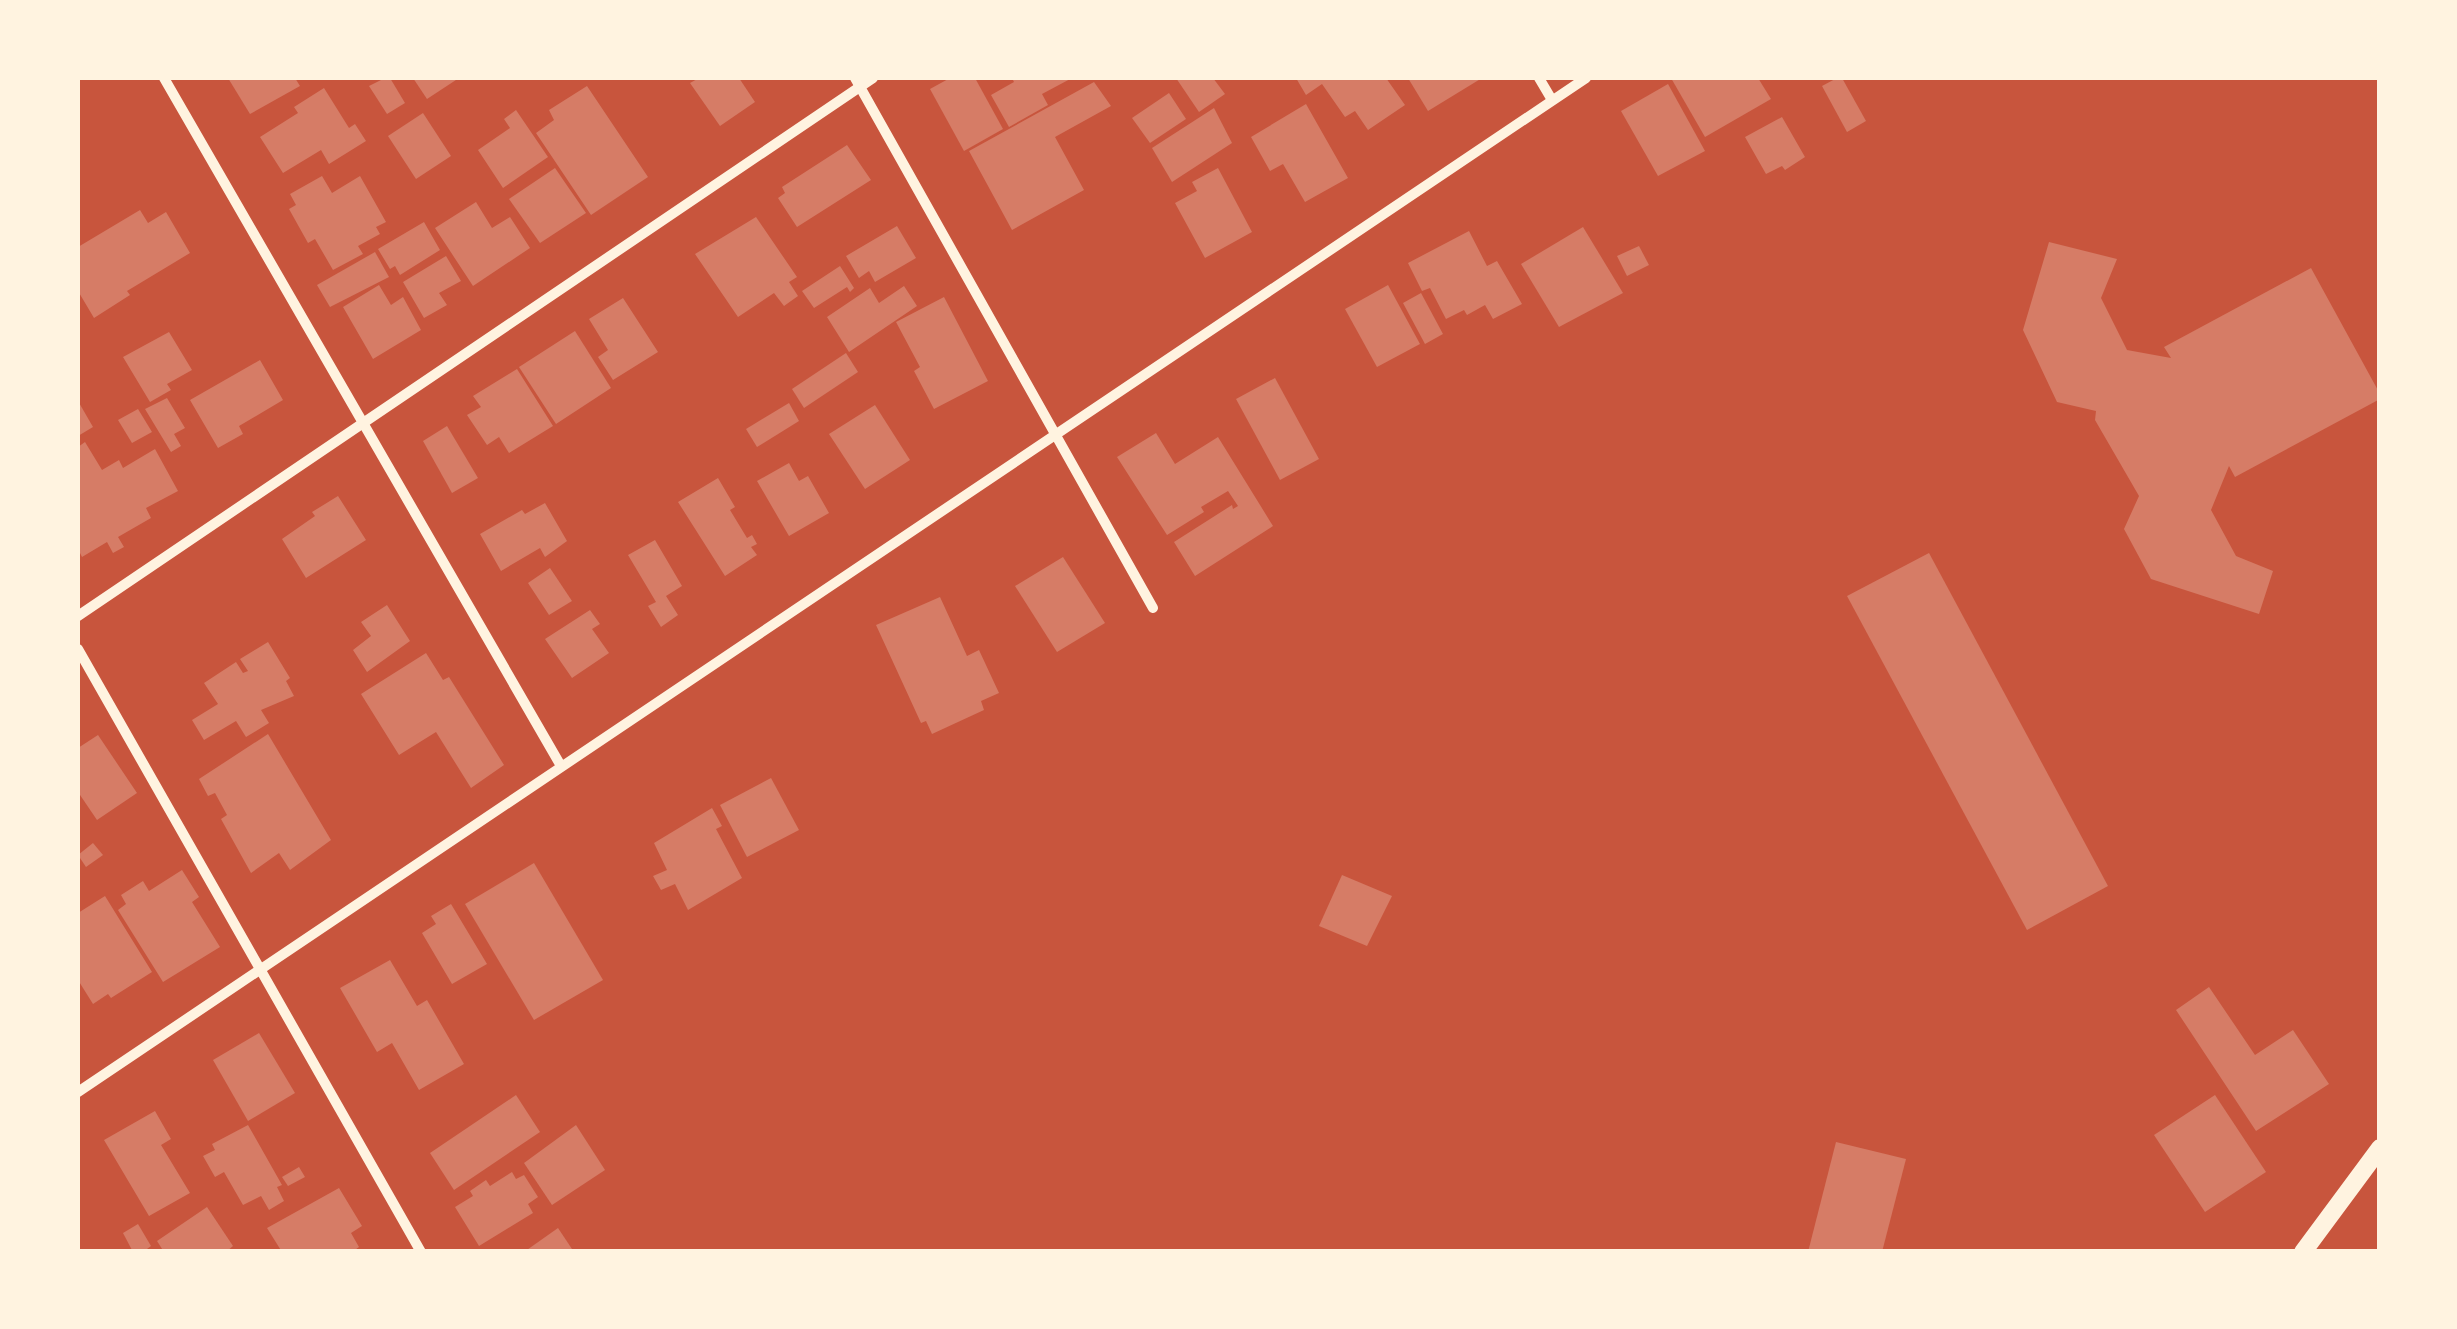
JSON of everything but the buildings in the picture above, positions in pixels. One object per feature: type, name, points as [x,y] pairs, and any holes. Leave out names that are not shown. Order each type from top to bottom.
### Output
[{"type":"street","points":[[164,78],[561,766]]},
{"type":"street","points":[[78,616],[857,82],[873,78]]},
{"type":"street","points":[[1539,78],[1552,100]]},
{"type":"street","points":[[78,1092],[1586,78]]},
{"type":"street","points":[[857,82],[1153,608]]},
{"type":"street","points":[[78,649],[421,1252]]},
{"type":"street","points":[[2303,1252],[2380,1148]]}]
